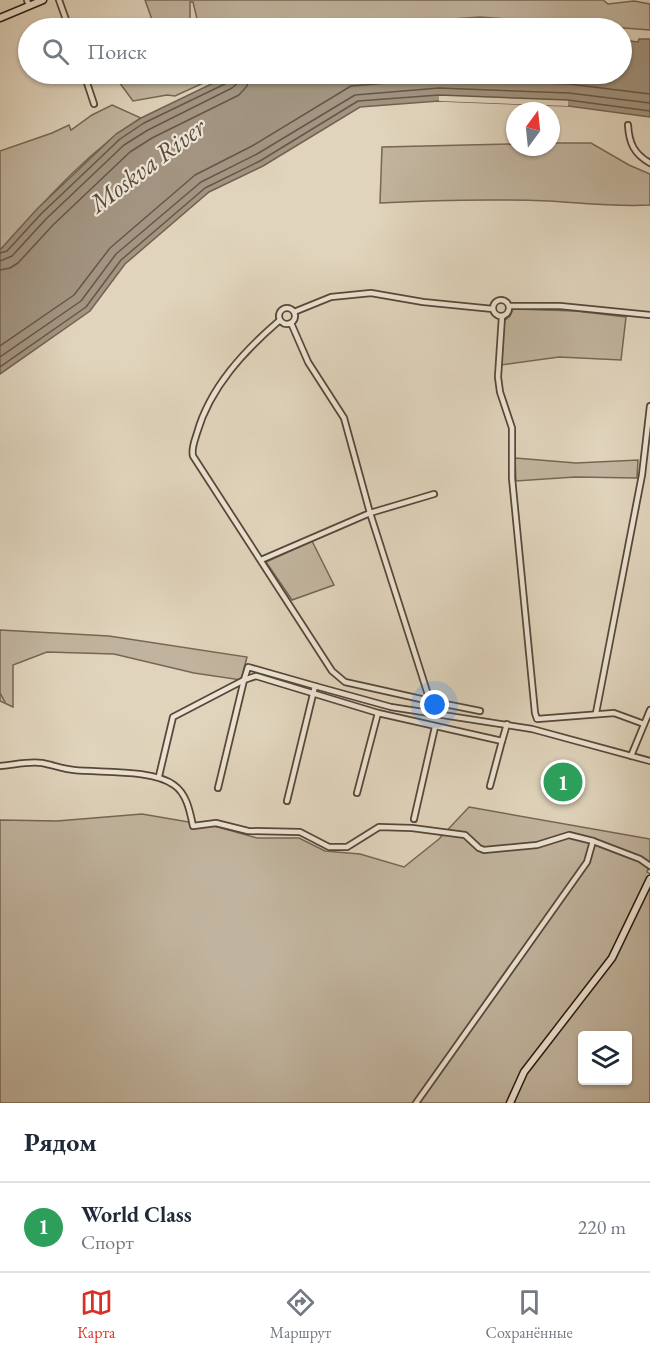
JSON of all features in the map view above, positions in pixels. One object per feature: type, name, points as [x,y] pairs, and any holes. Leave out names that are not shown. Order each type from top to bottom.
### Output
[{"type":"main road","points":[[0,18],[28,3],[43,0]]},
{"type":"main road","points":[[510,1103],[524,1072],[612,958],[650,879]]},
{"type":"street","points":[[59,0],[65,18]]},
{"type":"street","points":[[87,84],[94,104]]},
{"type":"street","points":[[628,125],[628,137],[633,147],[638,155],[650,163]]},
{"type":"street","points":[[294,312],[331,297],[371,292],[423,302],[493,309]]},
{"type":"street","points":[[493,309],[495,303],[504,300],[510,306],[560,306],[650,315]]},
{"type":"street","points":[[493,309],[497,315],[502,316],[507,314],[510,306]]},
{"type":"street","points":[[285,308],[290,308],[294,312],[295,319],[291,323],[286,324],[280,320],[279,314],[285,308]]},
{"type":"street","points":[[502,316],[498,377],[500,392],[512,428],[512,478],[537,719],[614,713],[644,724]]},
{"type":"street","points":[[280,320],[254,342],[229,371],[202,418],[192,453],[332,671],[345,682],[480,711]]},
{"type":"street","points":[[291,323],[308,362],[344,418],[370,513],[430,701]]},
{"type":"street","points":[[597,713],[642,475],[650,406]]},
{"type":"street","points":[[261,560],[370,513],[434,494]]},
{"type":"street","points":[[218,788],[248,667],[391,707],[507,724],[650,761]]},
{"type":"street","points":[[159,776],[173,717],[256,676],[378,713],[502,741]]},
{"type":"street","points":[[287,801],[315,686]]},
{"type":"street","points":[[631,756],[650,710]]},
{"type":"street","points":[[357,793],[378,713]]},
{"type":"street","points":[[490,786],[507,724]]},
{"type":"street","points":[[414,819],[435,727]]},
{"type":"street","points":[[0,766],[41,763],[75,770],[159,776],[181,791],[193,826],[216,823],[248,831],[300,832],[329,846],[338,847],[347,847],[380,827],[465,835],[484,850],[537,845],[569,835],[593,841],[640,859],[650,866]]},
{"type":"street","points":[[416,1103],[587,862],[593,841]]},
{"type":"shaded area","points":[[145,0],[603,0],[608,4],[634,1],[650,4],[650,30],[632,29],[632,18],[197,18],[193,2],[190,2],[190,18],[151,18]]},
{"type":"shaded area","points":[[120,84],[201,84],[175,96],[167,95],[133,101]]},
{"type":"shaded area","points":[[112,105],[141,118],[84,162],[0,250],[0,151],[69,125],[71,130],[92,115]]},
{"type":"shaded area","points":[[560,143],[591,143],[629,165],[650,174],[650,205],[507,200],[380,203],[382,147],[506,144],[506,156],[560,156]]},
{"type":"shaded area","points":[[513,309],[576,311],[626,317],[621,360],[559,357],[501,365],[504,321]]},
{"type":"shaded area","points":[[515,458],[576,463],[638,460],[637,478],[575,477],[516,481]]},
{"type":"shaded area","points":[[312,541],[334,585],[292,600],[266,562]]},
{"type":"shaded area","points":[[0,630],[109,636],[247,657],[241,680],[194,673],[114,654],[47,652],[13,665],[13,707],[0,701]]},
{"type":"shaded area","points":[[469,807],[650,839],[650,864],[647,872],[650,874],[650,1103],[0,1103],[0,820],[57,821],[142,814],[218,827],[257,838],[299,838],[325,851],[360,854],[404,867],[439,839]]},
{"type":"water","name":"Moskva River","points":[[650,39],[650,117],[560,106],[560,102],[506,104],[439,101],[360,107],[263,166],[209,192],[125,264],[90,311],[0,374],[0,250],[37,209],[116,134],[141,118],[211,84],[632,84],[632,41]]},
{"type":"pier","points":[[439,95],[568,100],[568,106],[560,106],[560,102],[506,104],[439,101]]},
{"type":"waterway","points":[[0,693],[5,702]]},
{"type":"place","name":"World Class","points":[[563,782]]}]
